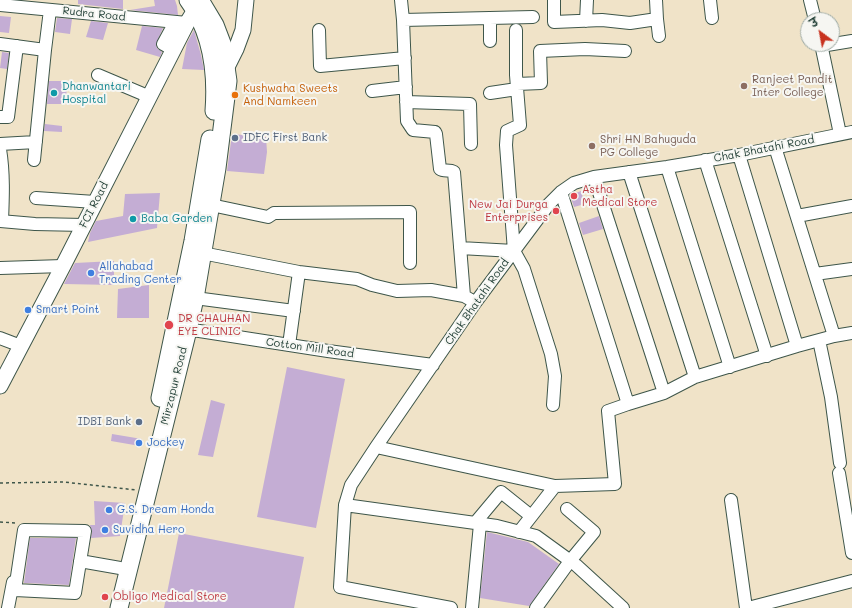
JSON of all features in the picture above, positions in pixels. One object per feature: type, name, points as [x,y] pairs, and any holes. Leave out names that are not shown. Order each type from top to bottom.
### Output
[{"type":"highway","name":"Mirzapur Road","points":[[110,608],[181,328],[195,298],[217,168],[228,81],[227,67],[223,46],[208,12],[189,11]]},
{"type":"highway","name":"Mirzapur Road","points":[[119,608],[181,328],[212,122],[215,96],[215,75],[212,54],[204,28],[189,11]]},
{"type":"main road","points":[[227,67],[243,30],[246,0]]},
{"type":"main road","name":"FCI Road","points":[[1,382],[63,266],[174,50],[189,11]]},
{"type":"street","points":[[400,0],[403,20],[407,121],[413,130],[435,132],[440,169],[442,171],[451,170],[454,172],[464,296]]},
{"type":"street","points":[[554,0],[554,22],[602,20],[630,23],[657,19]]},
{"type":"street","points":[[586,21],[587,0]]},
{"type":"street","points":[[656,0],[659,36]]},
{"type":"street","points":[[710,0],[712,18]]},
{"type":"street","points":[[810,0],[813,12]]},
{"type":"street","name":"Rudra Road","points":[[0,5],[20,4],[50,10],[189,11]]},
{"type":"street","points":[[34,160],[44,50],[50,10]]},
{"type":"street","points":[[403,20],[533,17]]},
{"type":"street","points":[[490,18],[490,41]]},
{"type":"street","points":[[319,30],[320,66],[405,58]]},
{"type":"street","points":[[516,30],[517,87],[520,125],[507,131],[506,145],[514,251],[524,269],[551,354],[555,376],[553,405]]},
{"type":"street","points":[[840,43],[852,41]]},
{"type":"street","points":[[0,44],[44,50]]},
{"type":"street","points":[[0,117],[8,117],[17,46]]},
{"type":"street","points":[[490,93],[541,83],[540,51],[585,49],[625,51]]},
{"type":"street","points":[[822,52],[840,134]]},
{"type":"street","points":[[98,75],[150,96]]},
{"type":"street","points":[[372,90],[406,87]]},
{"type":"street","points":[[406,102],[470,104],[471,144]]},
{"type":"street","name":"Chak Bhatahi Road","points":[[451,608],[340,587],[345,505],[351,485],[376,447],[475,303],[549,204],[561,192],[574,183],[594,177],[739,155],[852,132]]},
{"type":"street","points":[[0,144],[36,142]]},
{"type":"street","points":[[775,147],[834,336]]},
{"type":"street","points":[[0,149],[4,185],[1,221],[35,224],[84,225]]},
{"type":"street","points":[[739,155],[797,346]]},
{"type":"street","points":[[705,160],[767,356]]},
{"type":"street","points":[[667,167],[730,367]]},
{"type":"street","points":[[629,172],[695,377]]},
{"type":"street","points":[[594,177],[664,393]]},
{"type":"street","points":[[561,192],[628,404]]},
{"type":"street","points":[[36,198],[95,202]]},
{"type":"street","points":[[211,205],[268,217],[274,213],[410,212],[410,263]]},
{"type":"street","points":[[797,216],[852,206]]},
{"type":"street","points":[[460,248],[514,251]]},
{"type":"street","points":[[202,253],[300,272],[357,279],[372,285],[397,291],[431,290],[464,296],[475,303]]},
{"type":"street","points":[[0,268],[63,266]]},
{"type":"street","points":[[815,274],[852,269]]},
{"type":"street","points":[[289,345],[300,272]]},
{"type":"street","points":[[195,298],[294,311]]},
{"type":"street","name":"Cotton Mill Road","points":[[181,328],[432,365]]},
{"type":"street","points":[[376,447],[555,486],[615,484],[608,411],[664,393],[695,377],[797,346],[834,336],[852,333]]},
{"type":"street","points":[[0,338],[21,346]]},
{"type":"street","points":[[819,340],[831,397],[840,468],[849,518],[852,553]]},
{"type":"street","points":[[519,532],[555,486]]},
{"type":"street","points":[[472,608],[478,524],[501,492],[531,516]]},
{"type":"street","points":[[731,500],[747,608],[852,581]]},
{"type":"street","points":[[345,505],[497,526],[536,536],[600,585],[623,608]]},
{"type":"street","points":[[536,608],[570,561],[594,532],[567,509]]},
{"type":"street","points":[[8,608],[21,530]]},
{"type":"street","points":[[24,530],[85,530],[80,561],[75,593],[15,590],[24,530]]},
{"type":"street","points":[[80,561],[120,568]]},
{"type":"path","points":[[0,483],[64,482],[118,487],[140,491]]},
{"type":"path","points":[[0,522],[21,530]]},
{"type":"building","points":[[78,0],[123,0],[123,9],[78,4]]},
{"type":"building","points":[[154,0],[175,0],[178,15],[130,10],[155,6]]},
{"type":"building","points":[[0,16],[11,17],[9,33],[0,32]]},
{"type":"building","points":[[57,18],[72,19],[70,34],[55,32]]},
{"type":"building","points":[[91,21],[108,23],[103,40],[86,37]]},
{"type":"building","points":[[142,26],[163,28],[156,44],[157,48],[162,52],[160,57],[136,50]]},
{"type":"building","points":[[194,30],[204,70],[182,69],[187,43]]},
{"type":"building","points":[[2,52],[9,53],[7,69],[0,68]]},
{"type":"building","name":"Dhanwantari Hospital","points":[[49,81],[68,81],[65,104],[47,104]]},
{"type":"building","points":[[45,124],[62,126],[62,132],[44,131]]},
{"type":"building","points":[[232,134],[266,137],[267,152],[264,174],[227,171]]},
{"type":"building","points":[[581,191],[585,204],[574,207],[570,195]]},
{"type":"building","name":"Baba Garden","points":[[160,193],[157,228],[88,242],[90,233],[96,221],[123,216],[125,194]]},
{"type":"building","points":[[599,216],[603,229],[583,235],[579,223]]},
{"type":"building","name":"Allahabad Trading Center","points":[[114,261],[114,285],[64,284],[75,263]]},
{"type":"building","points":[[149,285],[149,318],[117,318],[118,289]]},
{"type":"building","points":[[287,367],[345,379],[316,528],[257,517]]},
{"type":"building","points":[[211,400],[225,404],[213,457],[198,455]]},
{"type":"building","points":[[112,434],[142,439],[140,446],[111,441]]},
{"type":"building","points":[[94,501],[125,503],[120,536],[91,538],[92,532],[90,525],[95,525]]},
{"type":"building","points":[[487,532],[528,542],[559,564],[529,606],[480,598]]},
{"type":"building","points":[[179,533],[304,557],[294,608],[164,608]]},
{"type":"building","points":[[30,538],[76,538],[69,585],[24,583]]},
{"type":"place","name":"Ranjeet Pandit Inter College","points":[[744,86]]},
{"type":"place","name":"Dhanwantari Hospital","points":[[54,93]]},
{"type":"place","name":"Kushwaha Sweets And Namkeen","points":[[235,95]]},
{"type":"place","name":"IDFC First Bank","points":[[235,138]]},
{"type":"place","name":"Shri HN Bahuguda PG College","points":[[592,146]]},
{"type":"place","name":"Astha Medical Store","points":[[574,196]]},
{"type":"place","name":"New Jai Durga Enterprises","points":[[556,211]]},
{"type":"place","name":"Baba Garden","points":[[133,219]]},
{"type":"place","name":"Allahabad Trading Center","points":[[91,273]]},
{"type":"place","name":"Smart Point","points":[[28,310]]},
{"type":"place","name":"DR CHAUHAN EYE CLINIC","points":[[169,325]]},
{"type":"place","name":"IDBI Bank","points":[[139,422]]},
{"type":"place","name":"Jockey","points":[[139,443]]},
{"type":"place","name":"G.S. Dream Honda","points":[[109,510]]},
{"type":"place","name":"Suvidha Hero","points":[[105,530]]},
{"type":"place","name":"Obligo Medical Store","points":[[105,597]]}]
